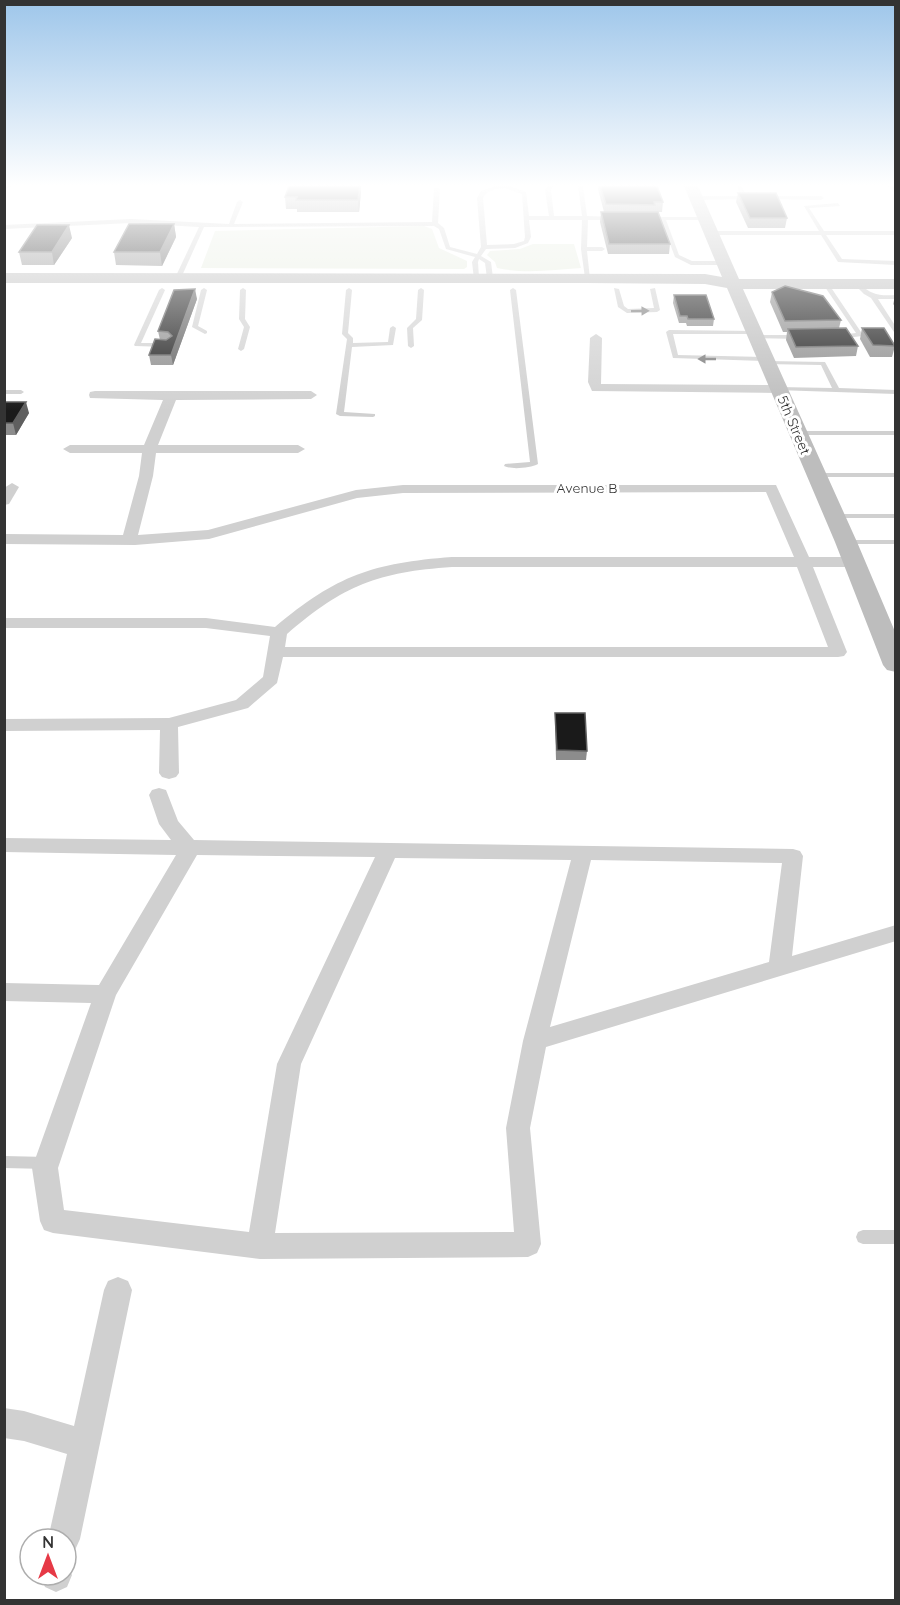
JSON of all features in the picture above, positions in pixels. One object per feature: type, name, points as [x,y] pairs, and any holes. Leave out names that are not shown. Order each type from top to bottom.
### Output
[{"type":"main road","name":"5th Street","points":[[723,263],[814,475],[846,542],[896,665]]},
{"type":"main road","points":[[4,278],[588,278],[705,279],[732,284],[896,284]]},
{"type":"main road","points":[[4,290],[709,289],[732,284]]},
{"type":"street","points":[[596,338],[594,382],[596,388],[778,389]]},
{"type":"street","points":[[95,395],[310,395]]},
{"type":"street","points":[[129,540],[146,476],[150,450],[171,396]]},
{"type":"street","points":[[70,449],[298,449]]},
{"type":"street","name":"Avenue B","points":[[4,539],[129,540],[209,534],[356,494],[403,489],[771,488],[803,561]]},
{"type":"street","points":[[275,652],[838,652],[803,561]]},
{"type":"street","points":[[4,725],[169,724],[242,704],[271,679],[279,632],[330,593],[367,574],[410,564],[452,562],[853,562]]},
{"type":"street","points":[[4,623],[206,623],[279,632]]},
{"type":"street","points":[[169,724],[164,784],[169,824],[190,849],[105,994],[45,1168],[53,1221],[260,1246],[528,1244],[518,1128],[535,1041],[583,852]]},
{"type":"street","points":[[4,845],[793,856],[779,968]]},
{"type":"street","points":[[260,1246],[289,1064],[389,849]]},
{"type":"street","points":[[535,1041],[896,933]]},
{"type":"street","points":[[4,992],[105,994]]},
{"type":"street","points":[[67,1527],[118,1290]]},
{"type":"street","points":[[4,1423],[24,1426],[85,1445]]},
{"type":"lane","points":[[178,278],[186,261]]},
{"type":"lane","points":[[476,261],[483,278]]},
{"type":"lane","points":[[483,278],[488,262],[486,261]]},
{"type":"lane","points":[[586,261],[588,278]]},
{"type":"lane","points":[[695,261],[723,263]]},
{"type":"lane","points":[[840,261],[896,263]]},
{"type":"lane","points":[[826,284],[860,335],[827,337]]},
{"type":"lane","points":[[857,284],[867,295],[896,297]]},
{"type":"lane","points":[[162,290],[137,345],[168,345]]},
{"type":"lane","points":[[204,290],[195,327],[205,332]]},
{"type":"lane","points":[[241,349],[247,327],[242,319],[243,290]]},
{"type":"lane","points":[[349,290],[345,334],[350,338],[340,414],[373,415]]},
{"type":"lane","points":[[411,345],[410,328],[419,320],[421,290]]},
{"type":"lane","points":[[508,466],[534,464],[513,290]]},
{"type":"lane","points":[[873,297],[896,333]]},
{"type":"lane","points":[[349,345],[391,344],[393,328]]},
{"type":"lane","points":[[815,337],[669,332],[675,357],[823,363],[836,390]]},
{"type":"lane","points":[[778,389],[896,392]]},
{"type":"lane","points":[[4,392],[21,392]]},
{"type":"lane","points":[[797,433],[896,433]]},
{"type":"lane","points":[[814,475],[896,475]]},
{"type":"lane","points":[[834,516],[896,516]]},
{"type":"lane","points":[[846,542],[896,542]]},
{"type":"lane","points":[[4,1162],[47,1163]]},
{"type":"lane","points":[[863,1236],[896,1237]]},
{"type":"shaded area","points":[[204,261],[467,261],[467,267],[464,269],[201,268]]},
{"type":"shaded area","points":[[579,261],[581,268],[518,271],[497,268],[495,262]]},
{"type":"building","points":[[785,286],[823,296],[841,320],[785,321],[772,292]]},
{"type":"building","points":[[195,289],[171,355],[149,355],[155,339],[166,340],[172,336],[168,332],[158,331],[174,290]]},
{"type":"building","points":[[674,295],[706,295],[714,319],[688,319],[687,316],[680,316]]},
{"type":"building","points":[[846,328],[858,346],[796,347],[788,329]]},
{"type":"building","points":[[862,328],[884,328],[895,346],[873,345]]},
{"type":"building","points":[[4,402],[26,402],[13,423],[4,423]]},
{"type":"building","points":[[555,713],[585,713],[587,751],[557,750]]}]
